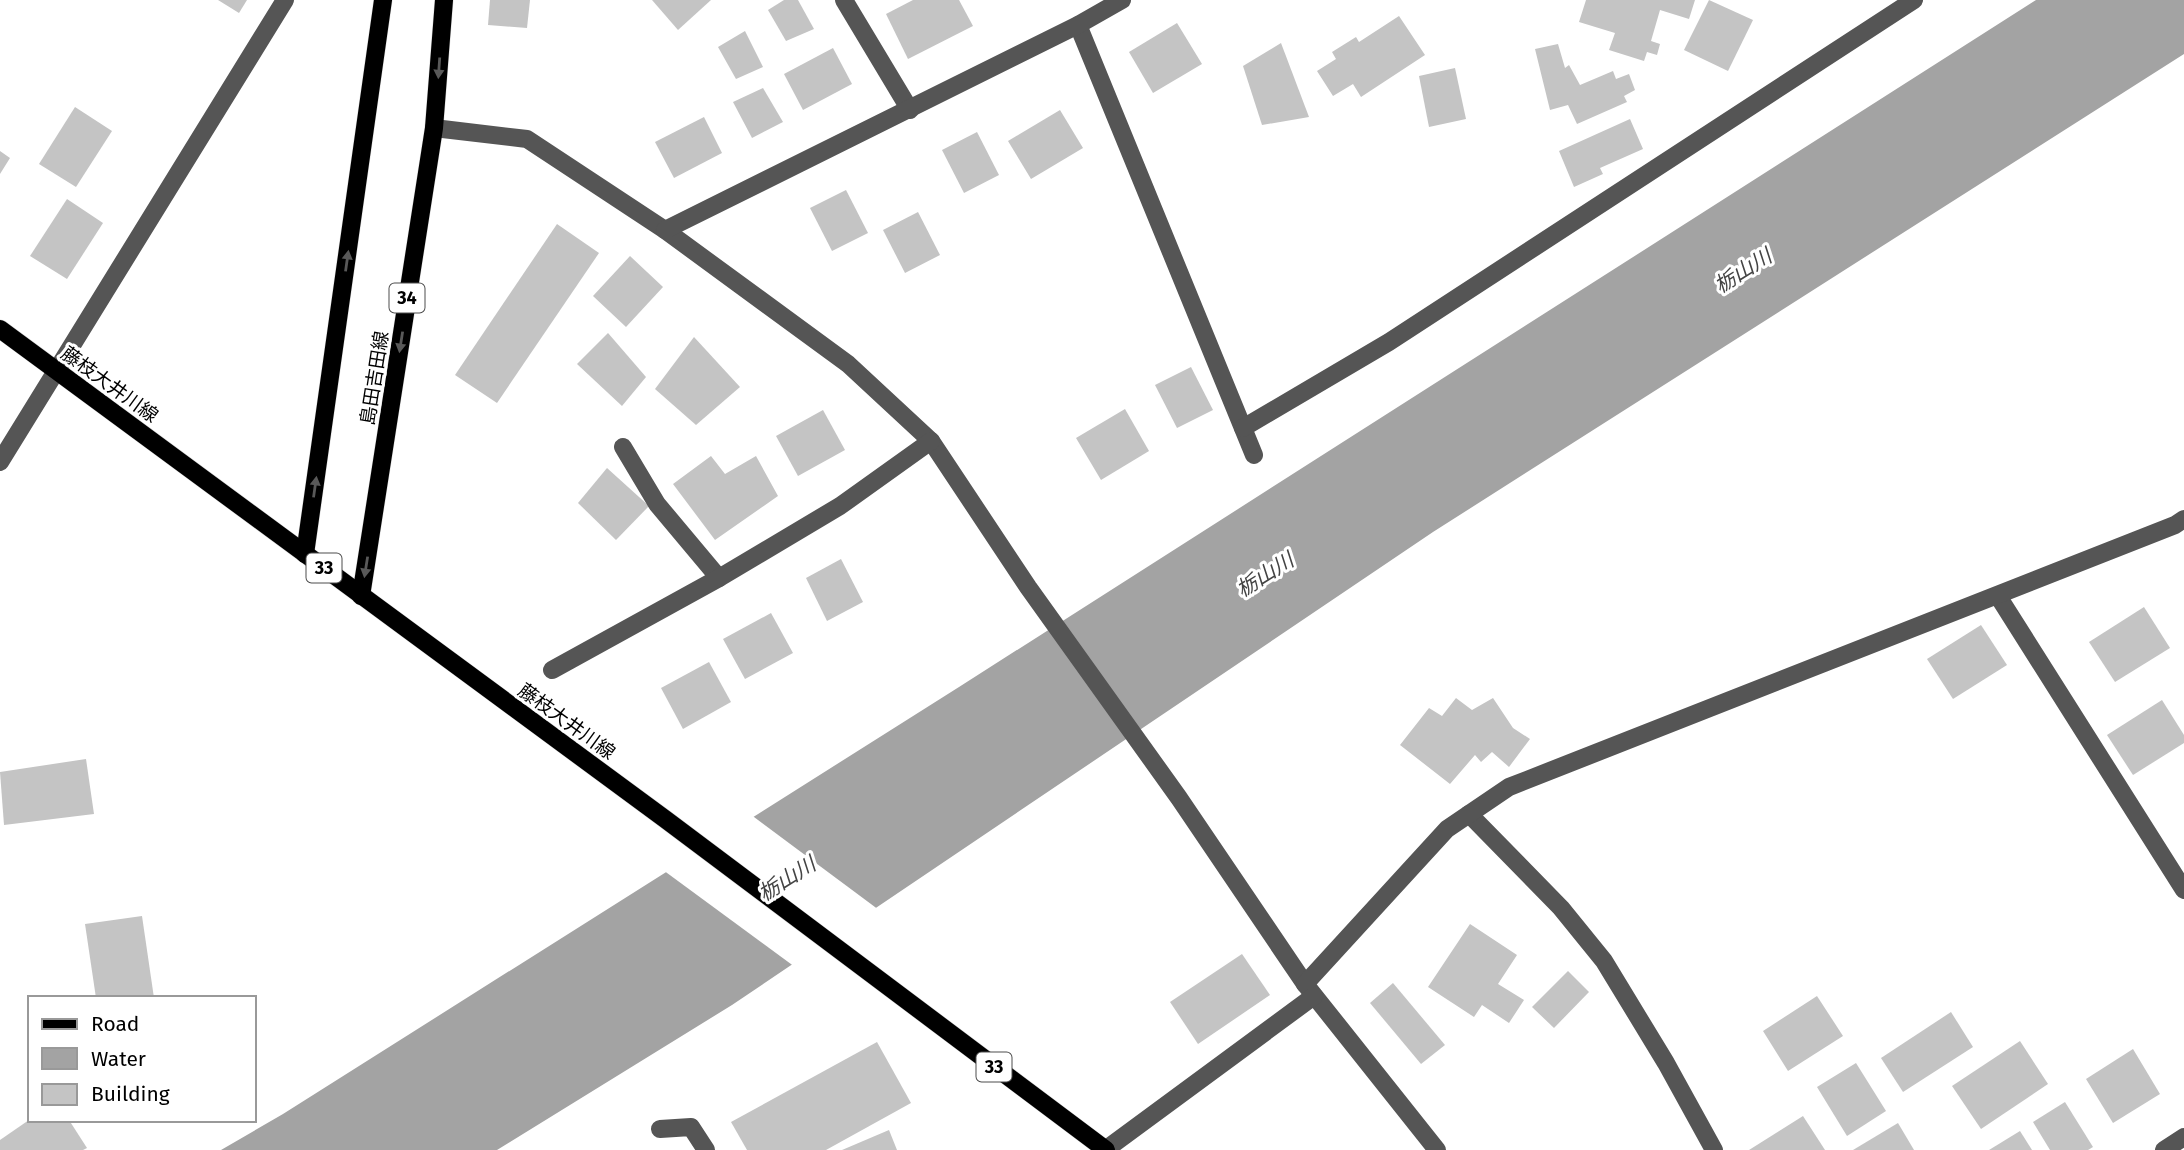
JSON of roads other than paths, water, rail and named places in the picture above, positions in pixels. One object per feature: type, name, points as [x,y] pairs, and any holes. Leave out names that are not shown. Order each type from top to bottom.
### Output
[{"type":"main road","points":[[305,554],[383,0]]},
{"type":"main road","name":"島田吉田線","points":[[361,596],[434,128],[444,0]]},
{"type":"main road","name":"藤枝大井川線","points":[[0,329],[664,819],[1105,1150]]},
{"type":"street","points":[[0,462],[285,0]]},
{"type":"street","points":[[844,0],[910,110]]},
{"type":"street","points":[[665,230],[910,110],[1122,0]]},
{"type":"street","points":[[1243,428],[1389,342],[1914,0]]},
{"type":"street","points":[[1078,25],[1254,455]]},
{"type":"street","points":[[434,128],[527,139],[665,230],[848,364],[932,441],[1028,587],[1179,798],[1310,990],[1437,1150]]},
{"type":"street","points":[[552,670],[719,578],[840,506],[932,441]]},
{"type":"street","points":[[623,447],[657,504],[719,578]]},
{"type":"street","points":[[1105,1150],[1310,990],[1447,830],[1509,787],[1998,596],[2175,525],[2184,519]]},
{"type":"street","points":[[1998,596],[2184,890]]},
{"type":"street","points":[[1469,814],[1561,908],[1604,961],[1666,1063],[1714,1150]]},
{"type":"street","points":[[660,1129],[691,1127],[706,1150]]},
{"type":"street","points":[[2164,1150],[2184,1137]]},
{"type":"water","name":"栃山川","points":[[2036,0],[2184,0],[2184,54],[1433,532],[732,1005],[497,1150],[221,1150],[283,1114],[959,687]]}]
